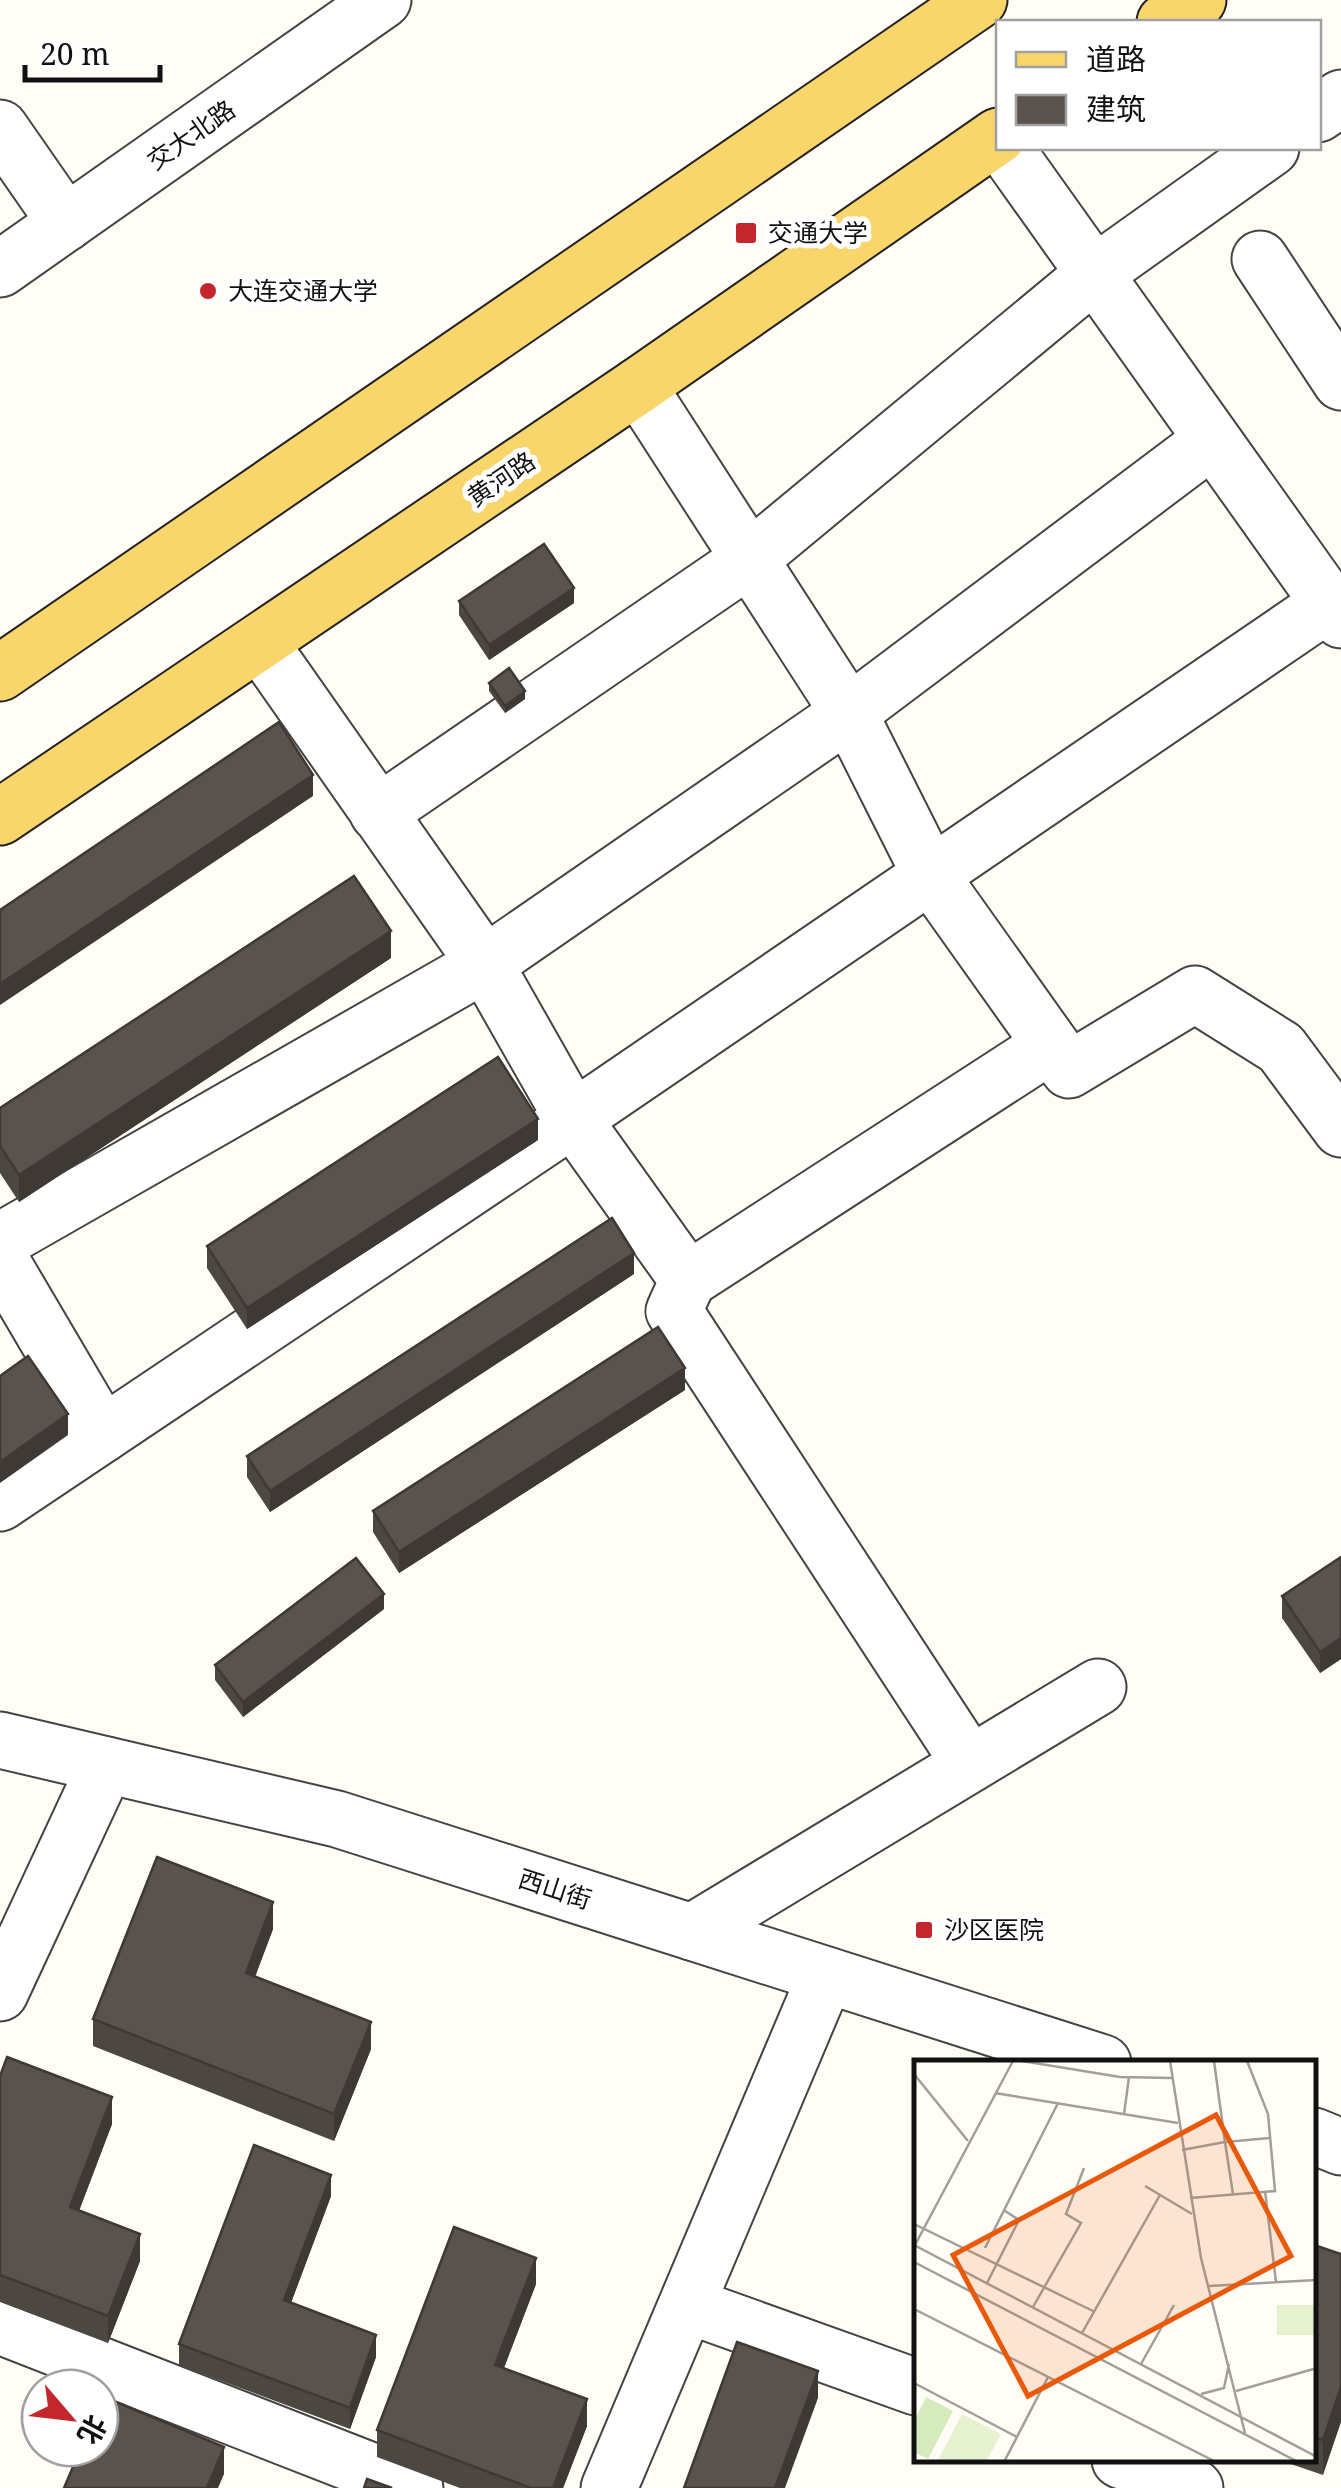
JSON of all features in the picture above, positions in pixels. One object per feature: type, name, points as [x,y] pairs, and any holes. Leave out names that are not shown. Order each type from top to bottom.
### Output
[{"type":"main road","points":[[0,673],[980,0]]},
{"type":"main road","points":[[1168,20],[1198,0]]},
{"type":"main road","name":"黄河路","points":[[0,817],[996,139]]},
{"type":"street","name":"交大北路","points":[[0,269],[383,0]]},
{"type":"street","points":[[0,128],[66,223]]},
{"type":"street","points":[[0,1503],[930,876],[1335,612],[1005,150]]},
{"type":"street","points":[[378,812],[752,558],[1094,274],[1268,150]]},
{"type":"street","points":[[1260,259],[1341,382]]},
{"type":"street","points":[[638,386],[849,713],[930,876],[1069,1070],[1194,994],[1281,1048],[1341,1129]]},
{"type":"street","points":[[0,1241],[485,964],[849,713],[1212,440]]},
{"type":"street","points":[[260,642],[485,964],[573,1120],[688,1280]]},
{"type":"street","points":[[970,1764],[674,1312],[688,1280],[1051,1045]]},
{"type":"street","points":[[0,1259],[103,1434]]},
{"type":"street","points":[[692,1932],[1098,1686]]},
{"type":"street","name":"西山街","points":[[0,1740],[337,1819],[1094,2060]]},
{"type":"street","points":[[0,1993],[106,1765]]},
{"type":"street","points":[[609,2488],[826,1975]]},
{"type":"street","points":[[1316,2137],[1341,2146]]},
{"type":"street","points":[[686,2305],[914,2386]]},
{"type":"street","points":[[0,2326],[415,2488]]},
{"type":"street","points":[[1086,2488],[1097,2463]]},
{"type":"street","points":[[1128,2463],[1195,2488]]},
{"type":"building","points":[[544,544],[574,588],[489,645],[459,601]]},
{"type":"building","points":[[509,668],[525,691],[505,706],[489,683]]},
{"type":"building","points":[[279,722],[313,775],[0,984],[0,910]]},
{"type":"building","points":[[354,876],[391,931],[19,1175],[0,1146],[0,1108]]},
{"type":"building","points":[[498,1057],[538,1119],[247,1308],[207,1246]]},
{"type":"building","points":[[612,1218],[634,1253],[270,1491],[247,1456]]},
{"type":"building","points":[[658,1327],[685,1368],[399,1552],[373,1511]]},
{"type":"building","points":[[28,1356],[68,1414],[0,1462],[0,1376]]},
{"type":"building","points":[[1341,1557],[1341,1638],[1320,1652],[1282,1596]]},
{"type":"building","points":[[356,1558],[384,1594],[243,1702],[215,1665]]},
{"type":"building","points":[[157,1857],[273,1902],[246,1973],[371,2022],[334,2114],[93,2019]]},
{"type":"building","points":[[7,2057],[112,2097],[70,2207],[140,2234],[108,2316],[0,2275],[0,2076]]},
{"type":"building","points":[[254,2145],[331,2175],[284,2300],[376,2335],[350,2408],[179,2344]]},
{"type":"building","points":[[454,2227],[536,2258],[495,2365],[587,2399],[553,2488],[531,2488],[377,2430]]},
{"type":"building","points":[[1316,2246],[1341,2254],[1341,2387],[1323,2440],[1316,2438]]},
{"type":"building","points":[[737,2342],[818,2371],[775,2488],[684,2488]]},
{"type":"building","points":[[120,2404],[224,2447],[207,2488],[64,2488],[72,2468],[120,2468]]},
{"type":"building","points":[[367,2479],[392,2488],[364,2488]]},
{"type":"place","name":"交通大学","points":[[746,233]]},
{"type":"place","name":"大连交通大学","points":[[208,291]]},
{"type":"place","name":"沙区医院","points":[[924,1930]]}]
